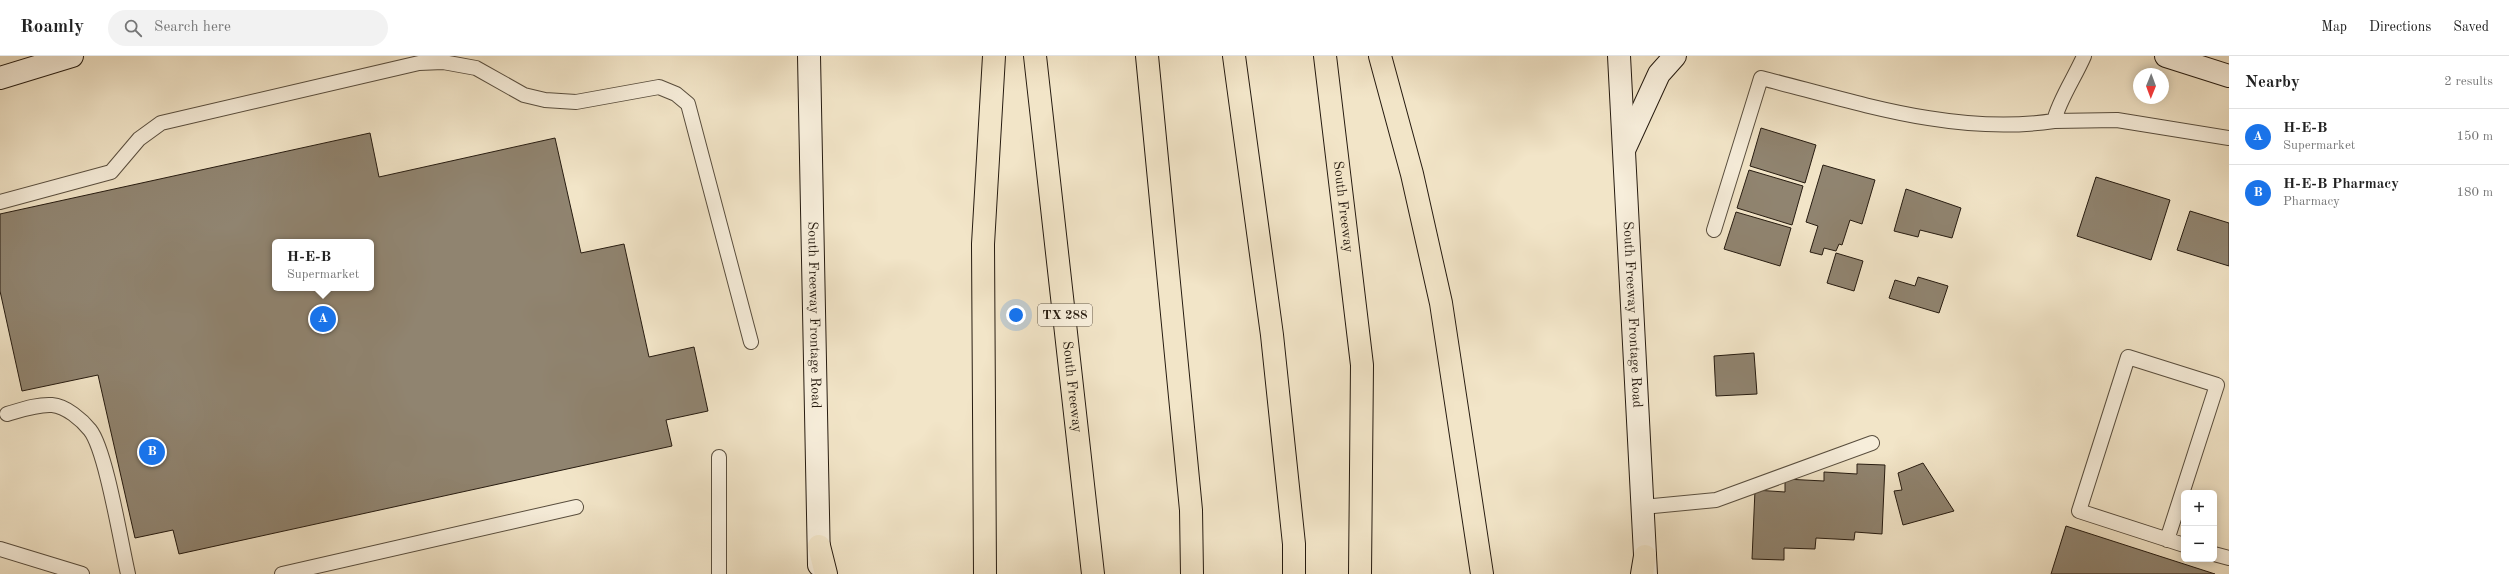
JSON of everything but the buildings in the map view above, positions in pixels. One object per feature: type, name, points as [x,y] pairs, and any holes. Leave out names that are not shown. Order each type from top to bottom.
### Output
[{"type":"highway","points":[[985,574],[983,244],[994,56]]},
{"type":"highway","name":"South Freeway","points":[[1035,56],[1093,574]]},
{"type":"highway","points":[[1147,56],[1191,510],[1192,574]]},
{"type":"highway","points":[[1234,56],[1272,335],[1294,544],[1294,574]]},
{"type":"highway","name":"South Freeway","points":[[1325,56],[1362,365],[1360,574]]},
{"type":"highway","points":[[1380,56],[1412,174],[1441,303],[1482,574]]},
{"type":"highway","points":[[819,546],[826,574]]},
{"type":"main road","points":[[0,78],[72,56]]},
{"type":"main road","name":"South Freeway Frontage Road","points":[[809,56],[819,574]]},
{"type":"main road","name":"South Freeway Frontage Road","points":[[1619,56],[1643,507],[1644,568]]},
{"type":"main road","points":[[1623,153],[1659,74],[1675,56]]},
{"type":"main road","points":[[2166,56],[2229,76]]},
{"type":"lane","points":[[2054,122],[2057,109],[2070,88],[2084,56]]},
{"type":"lane","points":[[0,202],[111,172],[139,138],[161,123],[419,63],[443,62],[476,68],[524,95],[545,100],[576,102],[659,87],[676,94],[688,104],[751,342]]},
{"type":"lane","points":[[1714,230],[1761,78],[1878,107],[1938,120],[1981,124],[2031,125],[2054,122],[2117,120],[2229,138]]},
{"type":"lane","points":[[2167,540],[2217,385],[2128,357],[2079,511],[2167,540],[2181,544]]},
{"type":"lane","points":[[7,414],[28,408],[53,405],[72,413],[90,430],[100,452],[128,574]]},
{"type":"lane","points":[[1643,507],[1716,500],[1872,443]]},
{"type":"lane","points":[[719,457],[719,574]]},
{"type":"lane","points":[[282,574],[576,507]]},
{"type":"lane","points":[[0,549],[82,574]]},
{"type":"lane","points":[[2217,555],[2229,558]]},
{"type":"place","name":"H-E-B","points":[[323,319]]},
{"type":"place","name":"H-E-B Pharmacy","points":[[152,452]]}]
